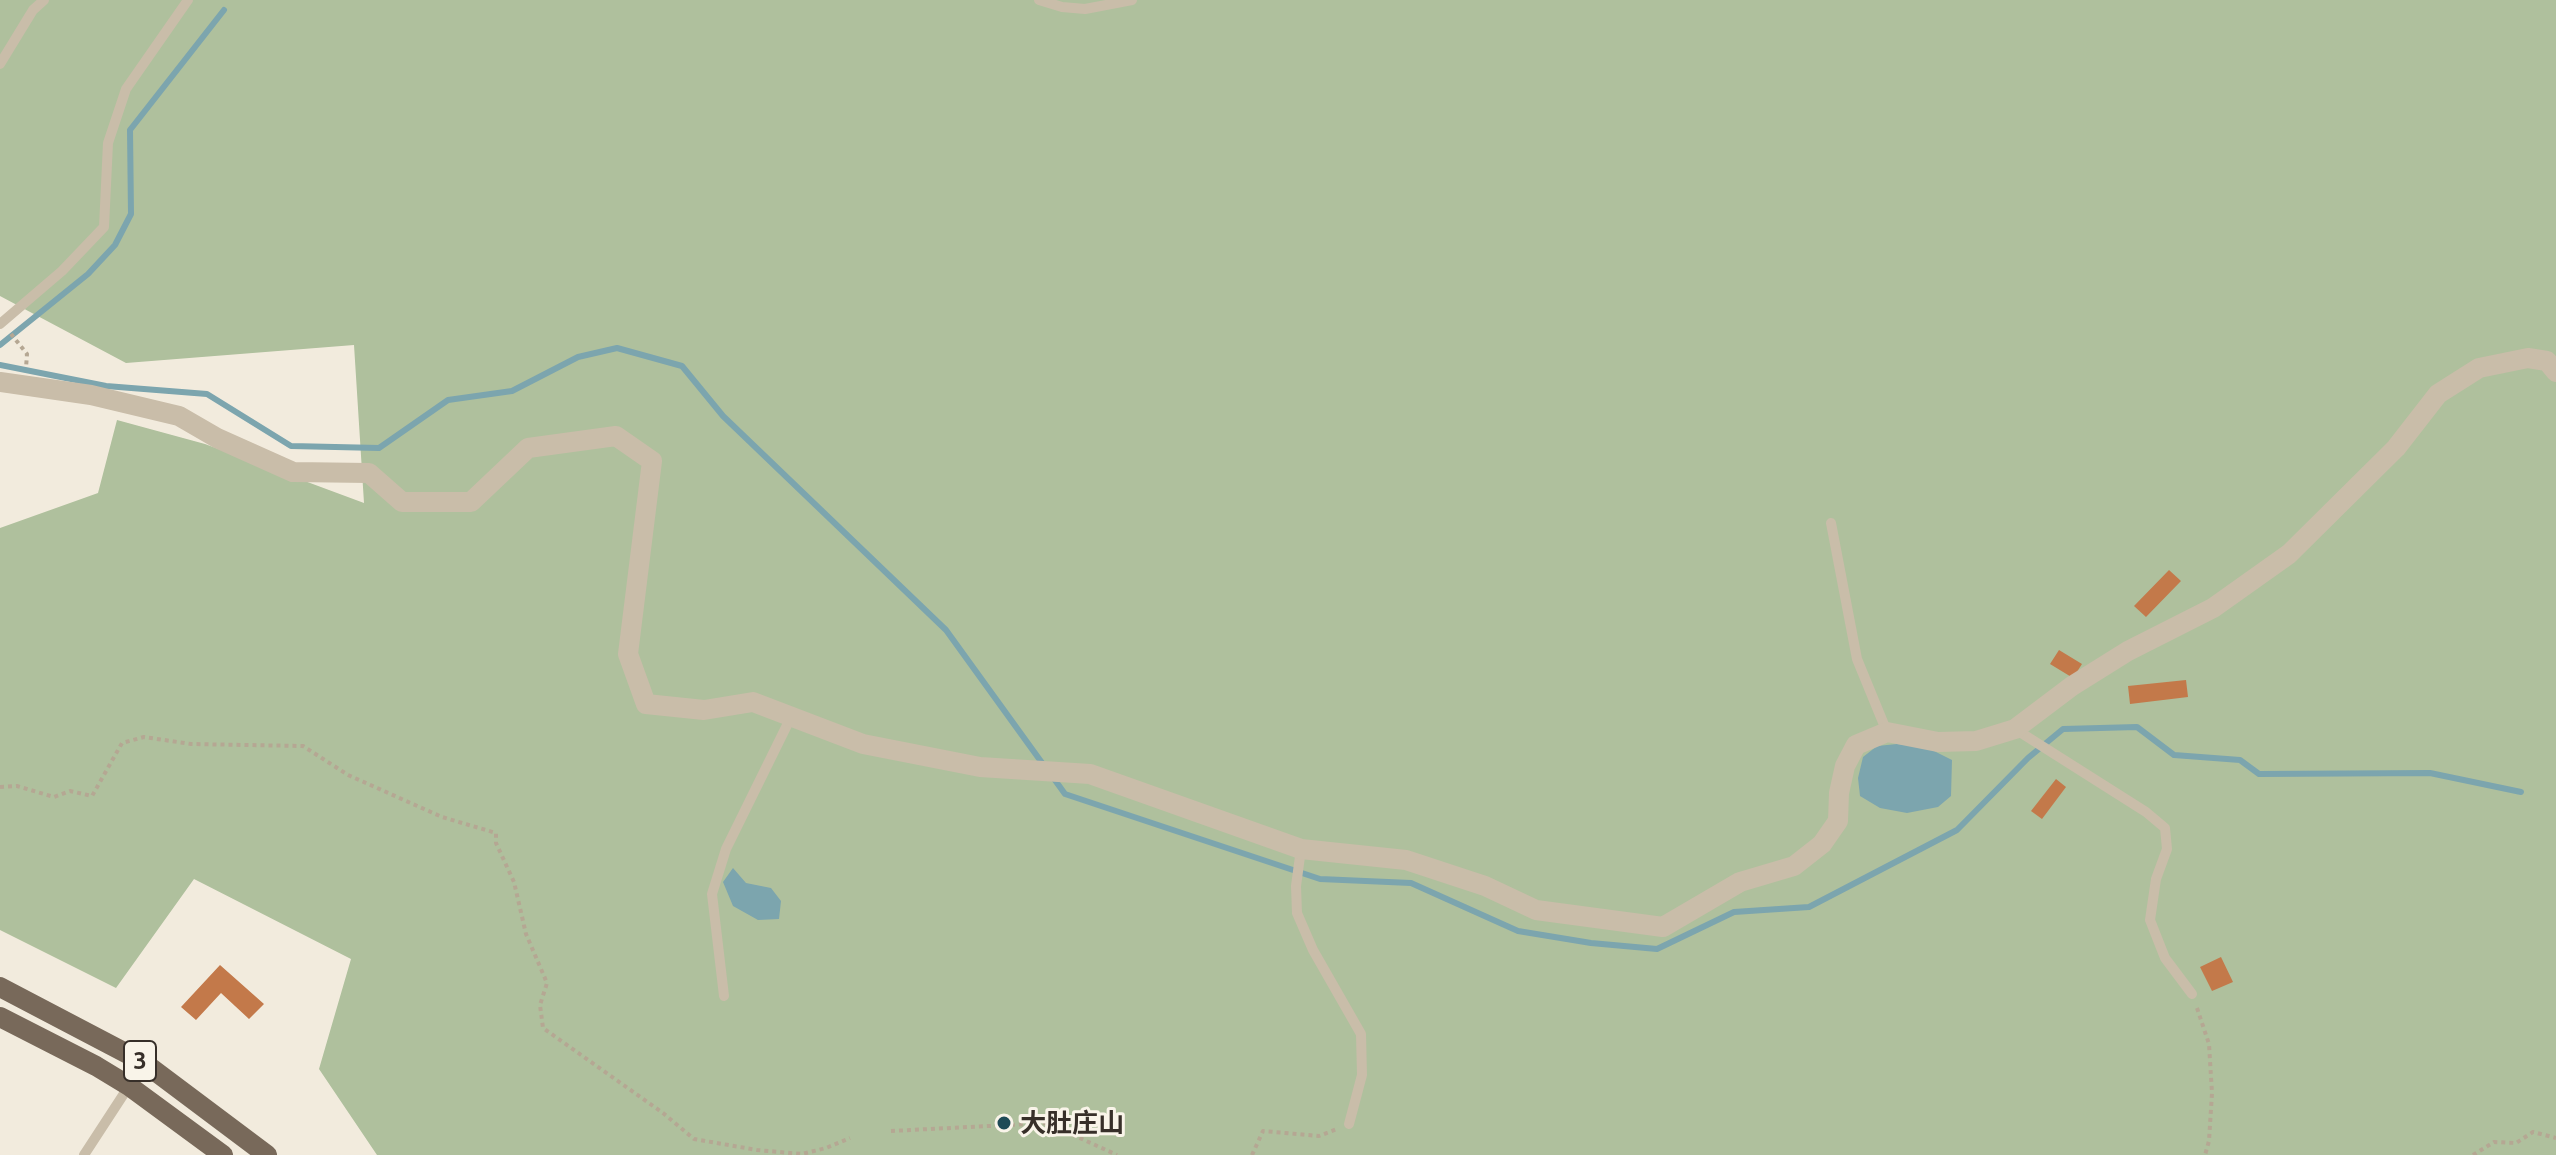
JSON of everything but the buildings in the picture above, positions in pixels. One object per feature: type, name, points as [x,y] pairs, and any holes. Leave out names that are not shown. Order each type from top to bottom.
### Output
[{"type":"main road","name":"3","points":[[0,987],[143,1062],[266,1155]]},
{"type":"main road","name":"3","points":[[0,1017],[129,1086],[223,1155]]},
{"type":"street","points":[[0,382],[91,395],[179,416],[217,438],[293,472],[369,473],[402,502],[471,502],[528,448],[616,436],[652,461],[628,654],[646,704],[704,710],[753,702],[863,744],[980,767],[1090,774],[1301,849],[1406,860],[1485,886],[1536,910],[1663,927],[1740,882],[1794,866],[1822,844],[1838,821],[1839,793],[1845,766],[1856,745],[1887,732],[1938,742],[1976,741],[2022,734],[2083,679],[2128,651],[2213,608],[2289,554],[2396,448],[2438,394],[2479,368],[2528,358],[2547,361],[2556,372]]},
{"type":"lane","points":[[0,64],[33,10],[44,0]]},
{"type":"lane","points":[[176,0],[177,17]]},
{"type":"lane","points":[[1,324],[62,271],[104,227],[108,143],[126,89],[188,0]]},
{"type":"lane","points":[[1039,0],[1062,7],[1085,9],[1132,0]]},
{"type":"lane","points":[[1831,523],[1857,659],[1887,732]]},
{"type":"lane","points":[[724,996],[712,894],[726,849],[792,715]]},
{"type":"lane","points":[[2022,734],[2146,812],[2165,828],[2167,849],[2156,879],[2150,920],[2165,958],[2192,994]]},
{"type":"lane","points":[[1301,849],[1296,886],[1297,913],[1313,950],[1361,1034],[1362,1075],[1349,1124]]},
{"type":"lane","points":[[84,1155],[129,1086]]},
{"type":"path","points":[[1,324],[27,354],[25,385]]},
{"type":"path","points":[[0,787],[17,786],[54,797],[70,791],[92,796],[122,743],[144,737],[191,744],[303,746],[348,775],[442,817],[496,833],[496,843],[514,882],[526,934],[547,983],[540,1005],[543,1028],[663,1113],[694,1139],[802,1154],[850,1138]]},
{"type":"path","points":[[2192,994],[2209,1044],[2212,1093],[2209,1141],[2205,1155]]},
{"type":"path","points":[[891,1131],[1047,1123],[1117,1155]]},
{"type":"path","points":[[1252,1155],[1263,1131],[1319,1136],[1349,1124]]},
{"type":"path","points":[[2473,1155],[2494,1142],[2516,1143],[2533,1132],[2556,1138]]},
{"type":"green space","points":[[0,0],[2556,0],[2556,1155],[377,1155],[319,1069],[351,959],[194,879],[116,988],[0,930],[0,528],[98,493],[117,420],[205,444],[364,503],[354,345],[126,363],[0,296]]},
{"type":"water","points":[[1897,744],[1926,747],[1952,760],[1951,796],[1938,807],[1907,813],[1880,808],[1860,796],[1858,778],[1863,757],[1877,746]]},
{"type":"water","points":[[733,868],[746,883],[771,888],[781,901],[779,919],[758,920],[733,906],[723,882]]},
{"type":"waterway","points":[[0,345],[88,274],[115,245],[131,214],[130,130],[224,10]]},
{"type":"waterway","points":[[0,365],[106,386],[207,394],[291,446],[379,448],[448,400],[512,391],[578,357],[617,348],[682,366],[723,416],[946,630],[1045,767]]},
{"type":"waterway","points":[[1052,776],[1065,794],[1320,879],[1411,883],[1518,931],[1591,943],[1657,949],[1734,912],[1809,907],[1957,830],[2028,758],[2063,729],[2137,727],[2174,755],[2240,760],[2259,774],[2430,773],[2521,792]]},
{"type":"place","name":"大肚庄山","points":[[1004,1123]]}]
